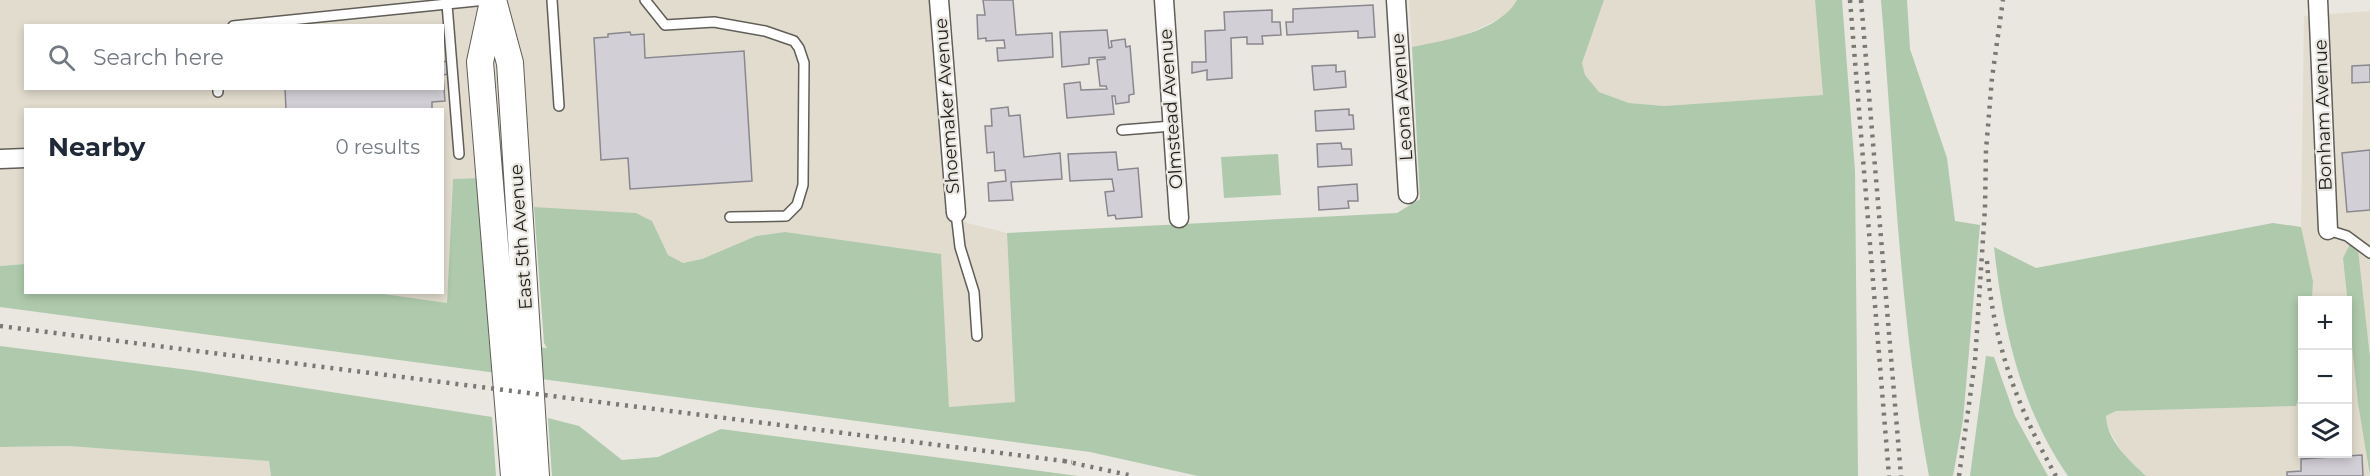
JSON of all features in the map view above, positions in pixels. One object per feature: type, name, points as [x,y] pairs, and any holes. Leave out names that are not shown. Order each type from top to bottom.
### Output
[{"type":"main road","name":"East 5th Avenue","points":[[493,0],[480,62],[514,476]]},
{"type":"main road","name":"East 5th Avenue","points":[[493,0],[510,63],[536,476]]},
{"type":"street","name":"Shoemaker Avenue","points":[[939,0],[956,213]]},
{"type":"street","name":"Olmstead Avenue","points":[[1164,0],[1179,218]]},
{"type":"street","name":"Leona Avenue","points":[[1396,0],[1408,194]]},
{"type":"street","name":"Bonham Avenue","points":[[2318,0],[2328,230]]},
{"type":"street","points":[[0,159],[24,158]]},
{"type":"lane","points":[[252,24],[486,0]]},
{"type":"lane","points":[[552,0],[560,106]]},
{"type":"lane","points":[[645,0],[665,25],[714,22],[765,31],[794,41],[799,48],[804,63],[803,185],[797,205],[786,216],[730,217]]},
{"type":"lane","points":[[447,4],[459,154]]},
{"type":"lane","points":[[1122,130],[1172,126]]},
{"type":"lane","points":[[956,213],[960,247],[974,292],[977,336]]},
{"type":"lane","points":[[2328,230],[2347,237],[2370,253]]},
{"type":"shaded area","points":[[0,0],[939,0],[952,205],[967,223],[1007,233],[1015,402],[949,408],[941,254],[785,232],[756,236],[702,259],[683,263],[668,255],[652,221],[636,213],[482,204],[480,178],[453,179],[447,303],[377,294],[444,294],[444,108],[24,108],[24,264],[0,266]]},
{"type":"shaded area","points":[[1409,0],[1517,0],[1505,16],[1461,37],[1412,47]]},
{"type":"shaded area","points":[[1604,0],[1815,0],[1823,95],[1664,106],[1629,103],[1599,92],[1585,75],[1582,63]]},
{"type":"shaded area","points":[[2370,11],[2370,357],[2358,249],[2343,258],[2347,296],[2312,296],[2313,281],[2301,227],[2304,16]]},
{"type":"shaded area","points":[[2352,334],[2369,476],[2146,476],[2125,457],[2107,426],[2106,416],[2116,411],[2296,406],[2298,400],[2298,458],[2352,458]]},
{"type":"shaded area","points":[[69,446],[270,461],[271,476],[0,476],[0,447]]},
{"type":"green space","points":[[1517,0],[1604,0],[1582,63],[1585,75],[1599,92],[1629,103],[1664,106],[1823,95],[1815,0],[1842,0],[1855,171],[1858,476],[1198,476],[1090,452],[0,307],[0,266],[24,264],[24,294],[383,294],[447,303],[453,179],[480,178],[489,342],[547,348],[544,343],[534,207],[636,213],[652,221],[668,255],[683,263],[702,259],[756,236],[785,232],[941,254],[949,407],[1015,402],[1007,233],[1397,213],[1420,199],[1412,47],[1470,33],[1498,20]]},
{"type":"green space","points":[[1881,0],[1907,0],[1910,49],[1947,158],[1955,221],[1980,225],[1963,420],[1953,476],[1929,476],[1919,418],[1904,299]]},
{"type":"green space","points":[[1278,154],[1281,195],[1224,198],[1221,157]]},
{"type":"green space","points":[[2273,223],[2301,227],[2313,281],[2312,296],[2298,296],[2298,400],[2296,406],[2116,411],[2106,416],[2110,434],[2120,449],[2146,476],[2068,476],[2038,423],[2026,395],[2009,338],[1994,247],[2036,268]]},
{"type":"green space","points":[[2350,244],[2358,249],[2370,357],[2370,476],[2358,403],[2352,345],[2352,296],[2347,296],[2343,258]]},
{"type":"green space","points":[[0,346],[197,371],[492,417],[496,476],[271,476],[269,461],[69,446],[0,447]]},
{"type":"green space","points":[[1986,356],[1994,357],[2015,416],[2048,476],[1970,476]]},
{"type":"green space","points":[[548,418],[579,426],[622,460],[658,457],[721,429],[1078,476],[552,476]]},
{"type":"building","points":[[983,0],[1013,0],[1016,35],[1052,33],[1053,57],[998,61],[997,48],[1005,48],[1004,40],[978,39],[977,15],[985,15]]},
{"type":"building","points":[[1373,5],[1375,37],[1358,38],[1358,31],[1287,35],[1286,22],[1293,22],[1293,9]]},
{"type":"building","points":[[1272,10],[1272,22],[1280,22],[1281,35],[1262,36],[1263,44],[1247,44],[1247,37],[1231,38],[1232,78],[1207,80],[1207,70],[1192,73],[1192,62],[1206,62],[1205,31],[1225,30],[1224,12]]},
{"type":"building","points":[[1107,30],[1109,48],[1112,47],[1111,41],[1125,39],[1126,47],[1130,46],[1134,94],[1129,95],[1129,102],[1116,104],[1115,96],[1112,96],[1114,114],[1067,118],[1064,84],[1080,82],[1081,90],[1107,89],[1106,86],[1100,86],[1097,60],[1105,59],[1105,57],[1089,58],[1089,64],[1062,67],[1060,32]]},
{"type":"building","points":[[630,32],[631,35],[644,34],[645,58],[744,51],[752,181],[630,189],[628,158],[601,160],[594,38]]},
{"type":"building","points":[[447,61],[448,74],[444,75],[444,62]]},
{"type":"building","points":[[1336,65],[1336,72],[1345,71],[1346,87],[1314,90],[1312,66]]},
{"type":"building","points":[[2370,65],[2370,82],[2352,83],[2352,66]]},
{"type":"building","points":[[444,88],[445,101],[432,102],[432,108],[286,108],[285,90],[444,90]]},
{"type":"building","points":[[1008,107],[1009,116],[1020,115],[1024,157],[1060,153],[1062,179],[1011,182],[1013,200],[989,201],[988,183],[1006,181],[1005,170],[995,171],[994,152],[987,153],[985,126],[992,126],[991,109]]},
{"type":"building","points":[[1349,109],[1349,115],[1353,115],[1354,129],[1316,131],[1315,111]]},
{"type":"building","points":[[1341,143],[1342,149],[1351,149],[1352,165],[1318,167],[1317,144]]},
{"type":"building","points":[[2370,150],[2370,210],[2347,212],[2342,153]]},
{"type":"building","points":[[1116,152],[1118,170],[1138,168],[1142,217],[1116,219],[1115,215],[1108,216],[1105,192],[1114,191],[1112,179],[1070,181],[1068,154]]},
{"type":"building","points":[[1357,184],[1358,201],[1348,201],[1349,208],[1319,210],[1318,187]]},
{"type":"building","points":[[2362,455],[2363,476],[2287,476],[2287,472],[2301,471],[2301,459],[2352,458],[2352,456]]},
{"type":"railway","points":[[1850,0],[1889,476]]},
{"type":"railway","points":[[1861,0],[1901,476]]},
{"type":"railway","points":[[1959,476],[1975,361],[1985,208],[1986,150],[1992,78],[2003,0]]},
{"type":"railway","points":[[1987,261],[1994,318],[2009,372],[2029,424],[2056,476]]},
{"type":"railway","points":[[0,326],[1072,462]]},
{"type":"railway","points":[[1064,461],[1133,476]]}]
